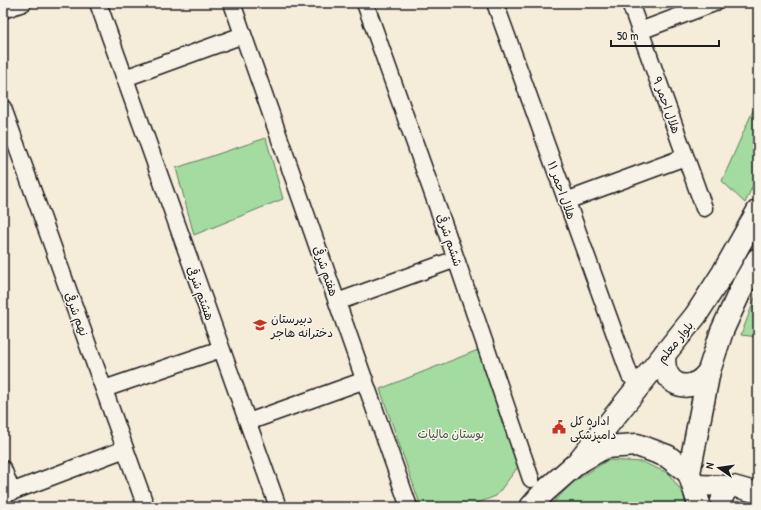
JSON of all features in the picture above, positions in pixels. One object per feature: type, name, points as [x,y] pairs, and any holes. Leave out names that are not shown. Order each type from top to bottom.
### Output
[{"type":"main road","name":"بلوار معلم","points":[[577,463],[696,315],[723,273],[758,211]]},
{"type":"main road","points":[[700,507],[691,479],[709,371],[722,331],[743,285],[758,259]]},
{"type":"main road","points":[[665,353],[665,371],[670,379],[678,384],[687,386],[696,384],[704,379],[709,371]]},
{"type":"main road","points":[[531,507],[544,492],[577,463],[605,447],[637,445],[667,456],[691,479]]},
{"type":"street","points":[[3,10],[23,3]]},
{"type":"street","name":"هشتم شرقی","points":[[98,3],[278,507]]},
{"type":"street","name":"هفتم شرقی","points":[[232,3],[409,507]]},
{"type":"street","name":"ششم شرقی","points":[[365,3],[456,259],[531,478]]},
{"type":"street","name":"هلال احمر ۱۱","points":[[495,3],[630,376]]},
{"type":"street","name":"هلال احمر ۹","points":[[630,3],[704,208]]},
{"type":"street","points":[[640,31],[714,3]]},
{"type":"street","points":[[125,78],[243,35]]},
{"type":"street","name":"نهم شرقی","points":[[4,116],[146,507]]},
{"type":"street","points":[[566,200],[685,157]]},
{"type":"street","points":[[337,302],[456,259]]},
{"type":"street","points":[[104,389],[221,349]]},
{"type":"street","points":[[248,422],[365,380]]},
{"type":"street","points":[[3,469],[7,494],[125,449]]},
{"type":"street","points":[[691,479],[733,486],[758,493]]},
{"type":"street","points":[[724,507],[722,501],[726,491],[733,486]]},
{"type":"green space","points":[[758,99],[758,174],[745,203],[722,181]]},
{"type":"green space","points":[[266,138],[283,199],[194,235],[176,168]]},
{"type":"green space","points":[[758,290],[758,337],[741,335]]},
{"type":"green space","name":"بوستان مالیات","points":[[478,350],[518,467],[496,496],[467,507],[421,507],[380,389]]},
{"type":"green space","points":[[608,460],[642,462],[668,473],[683,493],[686,507],[549,507],[573,482]]},
{"type":"place","name":"دبیرستان دخترانه هاجر","points":[[260,325]]},
{"type":"place","name":"اداره کل دامپزشکی","points":[[559,427]]}]
